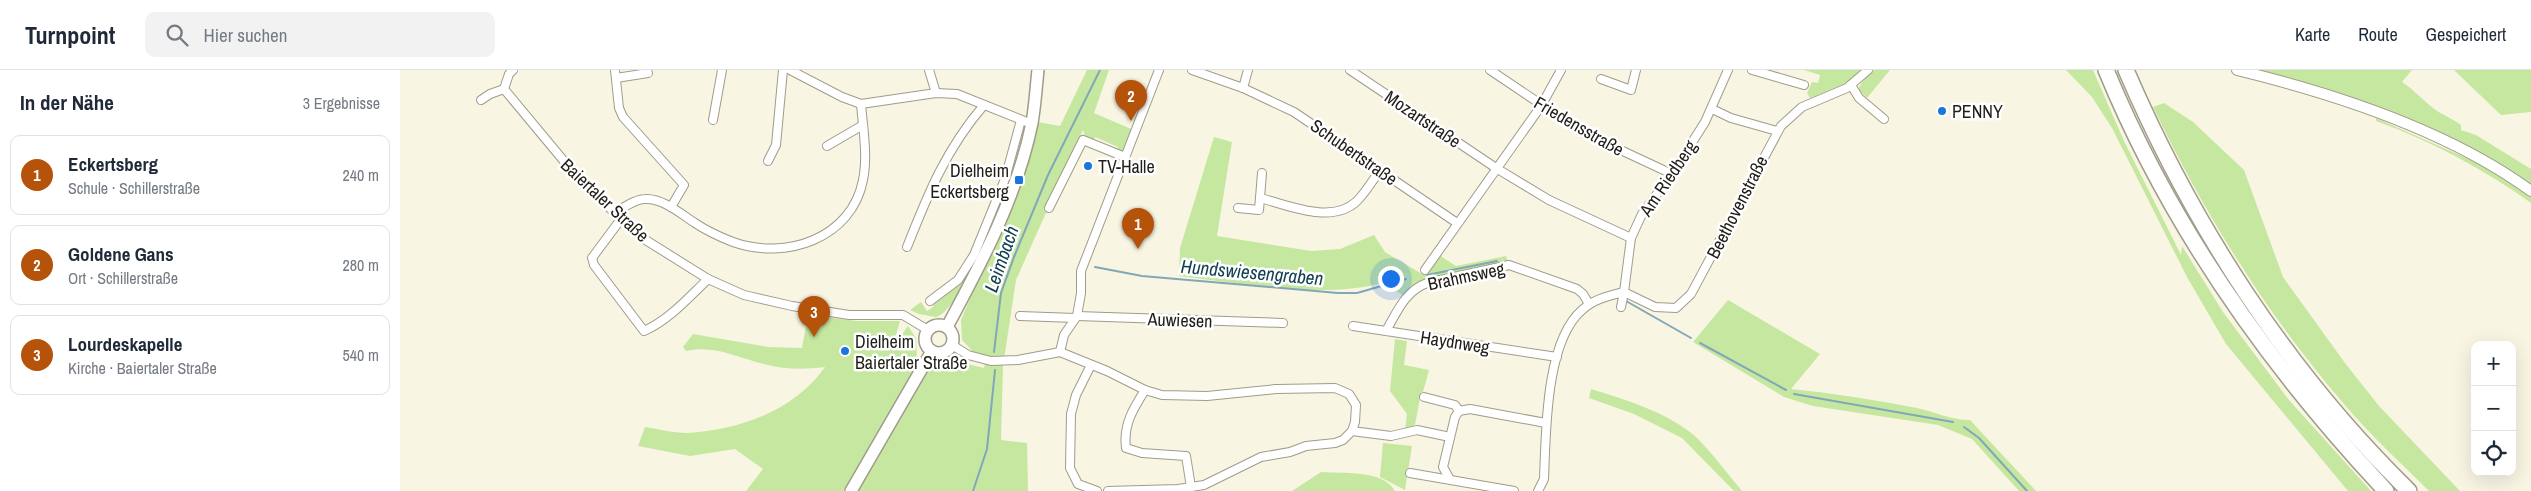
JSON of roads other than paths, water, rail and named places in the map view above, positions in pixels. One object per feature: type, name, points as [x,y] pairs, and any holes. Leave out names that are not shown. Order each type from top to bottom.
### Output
[{"type":"highway","points":[[2106,70],[2128,122],[2158,181],[2233,304],[2300,393],[2386,491]]},
{"type":"highway","points":[[2126,70],[2155,136],[2175,174],[2246,295],[2307,379],[2360,440],[2409,491]]},
{"type":"main road","points":[[947,327],[1001,219],[1015,183],[1038,70]]},
{"type":"main road","points":[[934,325],[947,327],[952,333],[952,345],[945,352],[932,351],[926,344],[928,330],[934,325]]},
{"type":"main road","points":[[851,491],[932,351]]},
{"type":"street","points":[[481,100],[490,94],[504,89],[509,74],[513,70]]},
{"type":"street","points":[[713,120],[722,70]]},
{"type":"street","points":[[768,161],[776,145],[783,70]]},
{"type":"street","points":[[790,70],[842,97],[861,104],[936,93],[957,94],[1026,122],[974,255],[958,280],[930,302]]},
{"type":"street","points":[[929,70],[936,93]]},
{"type":"street","points":[[1060,352],[1064,335],[1076,317],[1081,293],[1081,271],[1159,70]]},
{"type":"street","name":"Schubertstraße","points":[[1192,70],[1243,88],[1294,112],[1457,223]]},
{"type":"street","points":[[1243,88],[1248,70]]},
{"type":"street","name":"Mozartstraße","points":[[1350,70],[1496,168],[1574,214],[1631,238]]},
{"type":"street","name":"Friedensstraße","points":[[1490,70],[1582,132],[1672,174]]},
{"type":"street","points":[[1424,270],[1541,106],[1561,70]]},
{"type":"street","points":[[1601,79],[1631,90],[1636,70]]},
{"type":"street","name":"Am Riedberg","points":[[1621,307],[1631,238],[1642,214],[1672,174],[1712,109],[1728,70]]},
{"type":"street","points":[[1752,70],[1804,85]]},
{"type":"street","name":"Beethovenstraße","points":[[1624,292],[1663,309],[1676,308],[1683,303],[1698,283],[1776,131],[1802,107],[1851,85],[1868,70]]},
{"type":"street","points":[[2237,70],[2320,94],[2427,133],[2500,171],[2531,191]]},
{"type":"street","points":[[648,73],[615,74],[619,108],[623,117],[684,185],[671,207]]},
{"type":"street","points":[[1851,85],[1859,98],[1884,119]]},
{"type":"street","name":"Baiertaler Straße","points":[[504,89],[582,184],[644,239],[708,279],[744,295],[808,309],[849,315],[903,315],[928,330]]},
{"type":"street","points":[[708,279],[670,314],[655,326],[644,331],[593,261],[594,252],[621,219],[624,207],[644,199],[656,200],[671,207],[709,231],[736,243],[782,247],[811,242],[838,225],[849,214],[858,198],[865,165],[861,104]]},
{"type":"street","points":[[907,247],[936,176],[961,132],[984,105]]},
{"type":"street","points":[[1712,109],[1731,118],[1776,131]]},
{"type":"street","points":[[828,146],[862,125]]},
{"type":"street","points":[[1049,208],[1083,140],[1125,157]]},
{"type":"street","points":[[1260,198],[1312,211],[1339,211],[1358,200],[1380,170]]},
{"type":"street","points":[[1238,208],[1259,210],[1262,173]]},
{"type":"street","name":"Brahmsweg","points":[[1386,331],[1406,297],[1415,288],[1427,283],[1509,265],[1576,289],[1583,294],[1589,304]]},
{"type":"street","points":[[1538,491],[1544,479],[1549,390],[1557,357],[1569,326],[1589,304],[1624,292]]},
{"type":"street","name":"Auwiesen","points":[[1020,316],[1283,323]]},
{"type":"street","name":"Haydnweg","points":[[1352,326],[1557,357]]},
{"type":"street","points":[[952,345],[968,355],[990,361],[1018,360],[1060,352],[1145,390],[1162,395],[1207,396],[1276,389],[1335,388],[1349,394],[1356,406],[1352,431],[1343,440],[1334,443],[1306,446],[1290,452],[1261,457],[1204,484],[1191,487],[1108,491]]},
{"type":"street","points":[[1091,365],[1076,395],[1072,414],[1070,468],[1078,484],[1084,490],[1097,491]]},
{"type":"street","points":[[1145,390],[1128,420],[1125,436],[1126,448],[1142,453],[1186,456],[1191,487]]},
{"type":"street","points":[[1424,397],[1455,405],[1460,411]]},
{"type":"street","points":[[1449,478],[1443,467],[1455,417],[1460,411],[1470,409],[1546,423]]},
{"type":"street","points":[[1352,431],[1391,436],[1417,430],[1450,437]]},
{"type":"street","points":[[1410,473],[1443,479],[1449,478],[1514,491]]},
{"type":"waterway","name":"Leimbach","points":[[994,352],[1001,293],[1014,257],[1048,175],[1100,70]]},
{"type":"waterway","name":"Hundswiesengraben","points":[[1427,275],[1497,261]]},
{"type":"waterway","name":"Hundswiesengraben","points":[[1095,267],[1142,276],[1338,293],[1357,293],[1406,279]]},
{"type":"waterway","name":"Hundswiesengraben","points":[[1626,301],[1691,338]]},
{"type":"waterway","name":"Hundswiesengraben","points":[[1700,343],[1786,390]]},
{"type":"waterway","name":"Leimbach","points":[[973,491],[987,449],[995,370]]},
{"type":"waterway","name":"Hundswiesengraben","points":[[1794,394],[1953,422]]},
{"type":"waterway","name":"Hundswiesengraben","points":[[1964,427],[1979,438],[2027,491]]},
{"type":"place","name":"PENNY","points":[[1942,111]]},
{"type":"place","name":"Goldene Gans","points":[[1131,121]]},
{"type":"place","name":"TV-Halle","points":[[1088,166]]},
{"type":"place","name":"Dielheim Eckertsberg","points":[[1019,180]]},
{"type":"place","name":"Eckertsberg","points":[[1138,249]]},
{"type":"place","name":"Lourdeskapelle","points":[[814,337]]},
{"type":"place","name":"Dielheim Baiertaler Straße","points":[[845,351]]}]
